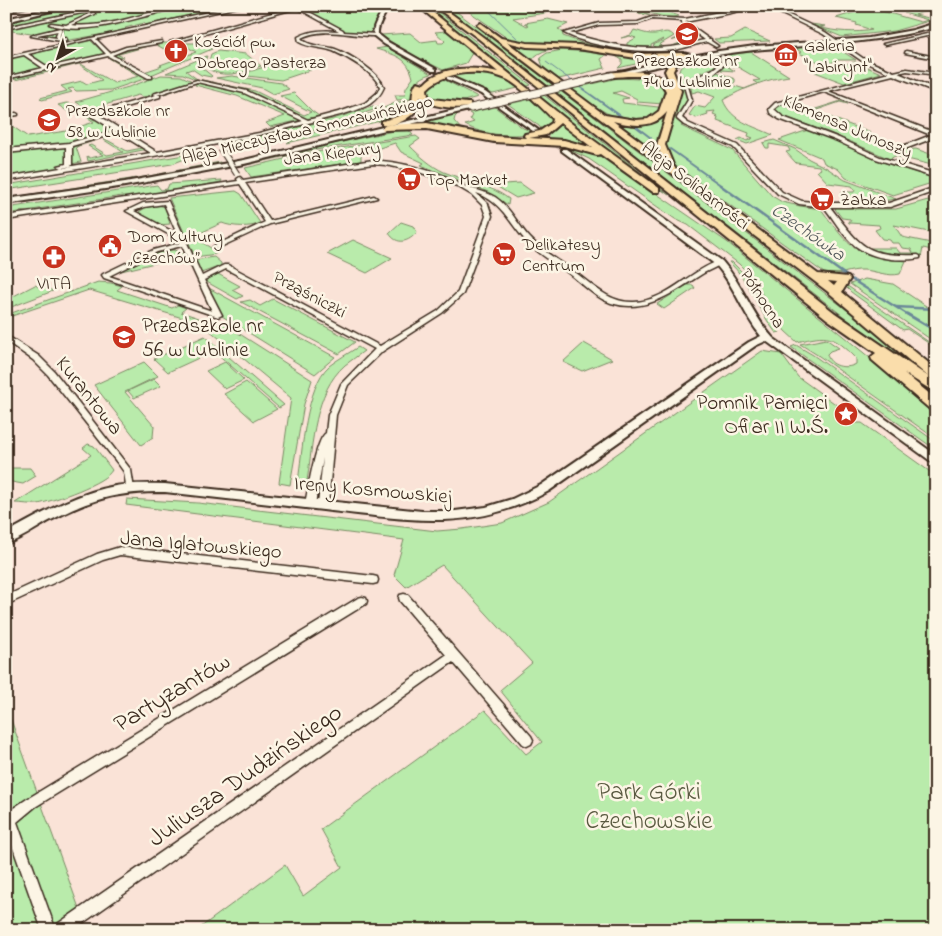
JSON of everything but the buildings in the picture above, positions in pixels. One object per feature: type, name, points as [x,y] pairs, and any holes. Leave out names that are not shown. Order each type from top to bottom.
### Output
[{"type":"main road","points":[[421,6],[618,163],[760,259]]},
{"type":"main road","name":"Aleja Solidarności","points":[[437,6],[481,38],[831,316],[936,389]]},
{"type":"main road","name":"Aleja Solidarności","points":[[473,20],[815,277],[936,376]]},
{"type":"main road","name":"Aleja Mieczysława Smorawińskiego","points":[[6,196],[173,170],[383,126],[686,56],[756,48],[878,39],[906,34],[936,25]]},
{"type":"main road","points":[[496,37],[527,45],[585,48],[631,56],[686,56]]},
{"type":"main road","points":[[383,126],[413,109],[416,104],[416,88],[423,81],[471,61],[475,54],[474,47]]},
{"type":"main road","points":[[537,68],[540,56],[556,50],[578,49],[607,54],[619,63],[610,74]]},
{"type":"main road","points":[[674,171],[667,161],[661,145],[677,94],[676,86],[669,75],[669,70],[676,62],[686,56]]},
{"type":"main road","points":[[469,106],[433,102],[424,97],[424,89],[428,83],[438,77],[466,72],[493,73],[514,81]]},
{"type":"main road","points":[[594,111],[611,118],[633,122],[651,120],[660,116],[663,112],[670,91],[666,83],[655,77],[644,75],[610,74]]},
{"type":"main road","points":[[469,106],[458,117],[458,122],[462,126],[484,134],[508,137],[532,135],[552,129],[558,122],[552,112]]},
{"type":"main road","points":[[383,126],[427,126],[494,139],[564,143],[591,150],[618,163]]},
{"type":"main road","name":"Aleja Mieczysława Smorawińskiego","points":[[6,202],[199,171],[262,158],[383,126]]},
{"type":"main road","points":[[815,277],[844,279],[833,291],[936,363]]},
{"type":"main road","points":[[831,316],[936,408]]},
{"type":"street","points":[[6,11],[31,6]]},
{"type":"street","points":[[6,19],[55,6]]},
{"type":"street","points":[[6,19],[68,6]]},
{"type":"street","points":[[6,28],[130,6]]},
{"type":"street","points":[[150,6],[165,8],[180,6]]},
{"type":"street","points":[[6,60],[93,38],[240,6]]},
{"type":"street","points":[[376,35],[375,27],[386,10],[385,6]]},
{"type":"street","points":[[723,6],[738,9],[751,7]]},
{"type":"street","points":[[767,6],[818,30],[860,59],[936,91]]},
{"type":"street","points":[[172,42],[297,7],[349,34]]},
{"type":"street","points":[[59,38],[101,26],[157,14],[165,8]]},
{"type":"street","points":[[723,14],[729,12],[731,8]]},
{"type":"street","points":[[710,40],[669,49],[639,48],[594,42],[566,33],[599,24],[638,23],[652,18],[685,20],[734,12],[738,9]]},
{"type":"street","points":[[103,10],[60,29],[31,36],[59,38],[130,28],[133,30]]},
{"type":"street","points":[[33,16],[51,24]]},
{"type":"street","points":[[685,20],[683,22],[716,46]]},
{"type":"street","points":[[11,33],[51,24],[101,26]]},
{"type":"street","points":[[330,32],[334,27]]},
{"type":"street","points":[[59,38],[60,29]]},
{"type":"street","points":[[6,179],[216,142],[310,122],[367,104],[377,97],[381,90],[381,84],[376,76],[334,50],[305,44],[299,40],[308,34],[330,32],[376,35],[391,46],[434,70]]},
{"type":"street","points":[[885,44],[936,33]]},
{"type":"street","points":[[906,34],[916,37]]},
{"type":"street","points":[[93,38],[108,55],[150,77]]},
{"type":"street","points":[[6,82],[108,55],[126,48],[158,42],[149,38]]},
{"type":"street","points":[[906,52],[936,58]]},
{"type":"street","points":[[27,55],[37,55]]},
{"type":"street","points":[[27,55],[48,70]]},
{"type":"street","points":[[722,56],[723,63],[719,68],[690,81],[686,86],[691,98],[680,113],[679,120],[738,148],[784,196],[802,203],[826,205],[890,204],[936,189]]},
{"type":"street","points":[[6,78],[48,70]]},
{"type":"street","name":"Klemensa Junoszy","points":[[936,74],[910,70],[892,73],[823,90],[771,107],[771,111],[781,118],[837,139],[878,158],[936,176]]},
{"type":"street","points":[[449,78],[483,93],[535,130]]},
{"type":"street","points":[[94,115],[158,96],[153,93],[197,82],[245,92],[310,122]]},
{"type":"street","points":[[823,90],[936,135]]},
{"type":"street","points":[[82,108],[155,153]]},
{"type":"street","points":[[6,116],[16,114]]},
{"type":"street","points":[[6,151],[68,145],[108,134]]},
{"type":"street","points":[[905,147],[936,135]]},
{"type":"street","points":[[216,142],[268,223]]},
{"type":"street","points":[[6,174],[69,165],[68,145]]},
{"type":"street","name":"Północna","points":[[564,150],[719,263],[732,279],[757,325],[766,337],[936,461]]},
{"type":"street","name":"Jana Kiepury","points":[[6,218],[347,164],[379,162],[414,168],[464,188],[486,205],[489,210],[489,216],[461,293],[440,312],[380,349],[345,384],[334,407],[330,427],[323,505]]},
{"type":"street","points":[[464,188],[482,192],[495,198],[506,209],[532,244],[592,291],[613,302],[638,304],[654,300],[719,263]]},
{"type":"street","points":[[216,247],[268,223],[374,198]]},
{"type":"street","points":[[183,241],[129,211],[143,205],[166,202],[183,241],[200,280],[218,315],[106,277],[105,275],[155,251],[183,241]]},
{"type":"street","points":[[826,205],[854,241],[862,248],[890,256],[918,257]]},
{"type":"street","name":"Prząśniczki","points":[[200,280],[226,266],[380,349]]},
{"type":"street","name":"Kurantowa","points":[[6,337],[36,358],[67,392],[128,472],[130,489]]},
{"type":"street","name":"Ireny Kosmowskiej","points":[[6,538],[90,498],[108,492],[130,489],[165,488],[422,516],[448,517],[485,513],[515,504],[545,488],[752,344],[766,337]]},
{"type":"street","name":"Jana Kiepury","points":[[310,504],[320,453],[330,427]]},
{"type":"street","name":"Jana Iglatowskiego","points":[[6,601],[100,557],[120,551],[373,580]]},
{"type":"street","points":[[404,598],[527,740]]},
{"type":"street","name":"Partyzantów","points":[[7,817],[362,601]]},
{"type":"street","name":"Juliusza Dudzińskiego","points":[[61,930],[454,656]]},
{"type":"street","points":[[7,817],[49,930]]},
{"type":"green space","points":[[82,6],[109,6],[106,9],[112,6],[207,6],[186,9],[202,11],[233,6],[145,25],[144,23],[125,28],[127,30],[64,41],[62,39],[6,30],[6,24]]},
{"type":"green space","points":[[298,6],[380,6],[381,9],[371,32],[362,34],[353,33],[334,26]]},
{"type":"green space","points":[[424,6],[428,6],[441,14],[531,85],[525,87]]},
{"type":"green space","points":[[441,6],[449,6],[936,378],[936,388],[514,61]]},
{"type":"green space","points":[[461,6],[534,6],[546,13],[513,18],[527,26],[529,25],[525,23],[548,19],[568,24],[558,29],[562,31],[563,36],[582,43],[618,50],[613,52],[533,45],[510,40]]},
{"type":"green space","points":[[562,6],[652,6],[679,16],[664,17],[650,13],[645,14],[650,16],[635,12],[606,11],[603,9],[576,10]]},
{"type":"green space","points":[[864,6],[921,22],[928,20],[904,13],[925,7],[936,10],[931,9],[915,15],[929,18],[936,16],[936,19],[894,31],[842,37],[811,24],[825,26],[820,27],[838,31],[860,32],[872,30],[856,25],[857,23],[836,18],[869,8]]},
{"type":"green space","points":[[634,30],[649,34],[669,32],[674,36],[659,45],[666,48],[653,45],[663,39],[651,45],[651,47],[627,47],[627,43],[636,38],[630,36],[621,38],[631,35]]},
{"type":"green space","points":[[745,30],[770,41],[719,43],[714,39],[731,38]]},
{"type":"green space","points":[[446,31],[470,48],[472,53],[466,63],[443,70],[407,52],[381,35],[410,33],[421,42],[437,40],[438,43],[443,43],[445,41],[435,32]]},
{"type":"green space","points":[[677,38],[692,42],[678,46],[669,47],[685,41],[677,39],[671,41]]},
{"type":"green space","points":[[89,39],[106,55],[79,63],[114,83],[139,76],[110,57],[147,78],[111,90],[76,91],[73,88],[68,89],[72,92],[42,100],[40,98],[67,91],[61,86],[82,81],[87,84],[102,80],[79,64],[51,71],[46,69],[48,72],[15,80],[12,77],[6,79],[6,61],[11,60],[10,58]]},
{"type":"green space","points":[[156,43],[200,43],[212,49],[151,75],[144,72],[196,52],[182,44],[164,49],[155,44],[118,55],[124,57],[119,58],[112,55]]},
{"type":"green space","points":[[509,43],[531,47],[560,48],[539,54],[532,60]]},
{"type":"green space","points":[[825,46],[828,49],[840,50],[856,60],[838,60],[825,65],[799,53],[801,52],[795,48]]},
{"type":"green space","points":[[387,47],[431,74],[417,83],[411,99],[397,100],[395,95],[405,95],[406,88],[413,78],[408,65],[404,61],[395,55],[376,49]]},
{"type":"green space","points":[[562,50],[606,55],[601,59],[605,68],[559,79],[543,67],[540,58],[547,53]]},
{"type":"green space","points":[[218,51],[246,54],[261,66],[234,74],[213,72],[207,68],[211,54]]},
{"type":"green space","points":[[597,51],[641,57],[666,57],[618,68],[622,64],[622,60],[614,55]]},
{"type":"green space","points":[[751,52],[789,76],[758,84],[753,81],[760,80],[736,66],[728,67],[735,71],[721,70],[729,62],[728,55]]},
{"type":"green space","points":[[207,56],[202,68],[211,77],[201,75],[192,69],[186,71],[197,79],[255,91],[304,115],[311,112],[280,96],[294,93],[319,116],[270,127],[266,123],[285,116],[237,96],[195,85],[196,83],[150,97],[138,95],[98,107],[101,110],[92,112],[76,102],[132,86],[161,75],[181,76],[197,83],[200,81],[183,74],[166,73]]},
{"type":"green space","points":[[720,59],[713,67],[691,77],[693,78],[685,84],[688,99],[675,117],[684,124],[681,126],[732,150],[772,196],[782,202],[821,209],[840,234],[864,253],[906,261],[900,274],[886,274],[864,270],[835,274],[824,273],[677,167],[670,160],[664,144],[675,80],[684,77],[679,71],[680,67],[691,61]]},
{"type":"green space","points":[[286,60],[311,70],[281,80],[239,75]]},
{"type":"green space","points":[[855,62],[881,73],[844,83],[815,72]]},
{"type":"green space","points":[[473,72],[500,76],[518,88],[493,94],[451,75]]},
{"type":"green space","points":[[717,72],[735,79],[735,82],[731,85],[745,89],[723,100],[727,107],[737,118],[750,126],[773,135],[747,144],[737,140],[741,138],[747,141],[753,138],[748,136],[749,133],[717,121],[718,118],[715,117],[718,116],[713,114],[715,111],[707,112],[708,114],[696,118],[689,115],[695,106],[705,108],[715,97],[699,91],[692,93],[690,83]]},
{"type":"green space","points":[[626,75],[637,76],[648,78],[657,81],[666,88],[663,104],[637,102],[637,99],[621,91],[613,93],[629,98],[622,99],[623,103],[658,107],[660,108],[658,113],[647,119],[624,120],[601,110],[571,89],[618,78],[638,79],[636,76]]},
{"type":"green space","points":[[232,76],[281,83],[289,89],[273,94],[262,88],[216,78]]},
{"type":"green space","points":[[441,78],[478,97],[460,102],[434,101],[428,97],[427,87]]},
{"type":"green space","points":[[544,95],[669,195],[610,155],[537,97]]},
{"type":"green space","points":[[531,99],[553,117],[553,122],[543,131],[539,126],[508,104]]},
{"type":"green space","points":[[413,101],[410,110],[396,118],[384,108],[397,102]]},
{"type":"green space","points":[[841,101],[848,104],[840,102],[814,111],[871,133],[868,134],[894,144],[901,150],[916,149],[936,156],[936,166],[895,156],[890,159],[828,132],[782,116],[774,110],[782,105],[803,113]]},
{"type":"green space","points":[[73,104],[88,113],[85,114],[94,120],[97,119],[116,132],[148,149],[88,161],[87,156],[90,158],[103,155],[88,146],[91,145],[107,155],[123,152],[104,140],[127,151],[142,148],[117,133],[76,147],[81,162],[67,165],[67,168],[6,178],[6,122],[28,137],[66,131],[94,122],[75,109],[67,111],[58,105]]},
{"type":"green space","points":[[372,107],[379,108],[288,139],[232,152],[228,145],[233,142],[333,119]]},
{"type":"green space","points":[[495,107],[523,128],[531,131],[531,134],[497,134],[473,129],[465,125],[474,122],[470,119],[472,115],[469,113]]},
{"type":"green space","points":[[380,110],[393,118],[287,143],[289,141]]},
{"type":"green space","points":[[460,112],[454,121],[462,130],[407,125]]},
{"type":"green space","points":[[666,115],[657,138],[658,153],[616,121],[654,121]]},
{"type":"green space","points":[[561,122],[594,148],[516,138],[548,134],[558,127]]},
{"type":"green space","points":[[407,128],[413,135],[309,151],[242,166],[241,164]]},
{"type":"green space","points":[[808,130],[837,141],[874,159],[930,177],[932,183],[893,195],[846,178],[838,169],[824,163],[822,158],[779,140]]},
{"type":"green space","points":[[416,136],[420,139],[410,146],[430,164],[444,172],[477,183],[501,194],[509,199],[508,205],[488,192],[421,165],[424,163],[401,152],[395,143],[361,154],[361,161],[251,177],[245,168],[310,153]]},
{"type":"green space","points":[[774,140],[795,149],[845,180],[896,199],[851,201],[841,192],[854,192],[855,190],[852,186],[828,183],[817,171],[821,169],[819,166],[796,163],[786,152],[790,151],[788,147],[769,144],[769,148],[766,148],[763,143]]},
{"type":"green space","points":[[566,148],[592,152],[603,157],[727,242],[903,385],[936,417],[936,439],[800,344],[826,339],[839,348],[827,354],[834,364],[848,367],[856,364],[856,358],[841,345],[830,338],[823,337],[797,342],[775,318],[753,278],[739,264],[688,225],[675,219],[589,159]]},
{"type":"green space","points":[[202,152],[172,164],[6,190],[6,185]]},
{"type":"green space","points":[[220,162],[221,165],[6,200],[6,198],[144,177]]},
{"type":"green space","points":[[222,180],[221,182],[122,199],[122,196],[6,214],[6,208],[157,185],[161,190],[167,189],[169,184]]},
{"type":"green space","points":[[520,183],[534,193],[516,198],[496,186],[504,184]]},
{"type":"green space","points":[[236,191],[241,194],[260,223],[252,226],[241,226],[222,223],[187,239],[169,198]]},
{"type":"green space","points":[[928,200],[936,204],[934,233],[894,225],[902,237],[936,244],[936,251],[923,248],[921,258],[893,255],[873,250],[870,248],[896,248],[900,253],[913,253],[911,249],[902,248],[899,243],[892,243],[890,240],[882,239],[875,230],[880,228],[879,225],[849,223],[850,219],[842,218],[835,209],[837,207],[852,206],[854,209],[896,209]]},
{"type":"green space","points":[[158,205],[165,207],[170,224],[159,225],[140,215],[139,212],[148,206]]},
{"type":"green space","points":[[401,222],[413,226],[417,232],[407,240],[399,241],[389,233]]},
{"type":"green space","points":[[197,239],[217,252],[216,254],[195,257],[189,243]]},
{"type":"green space","points":[[353,240],[392,258],[367,273],[327,254]]},
{"type":"green space","points":[[172,250],[180,251],[184,256],[113,273],[155,254]]},
{"type":"green space","points":[[214,257],[221,263],[221,266],[201,273],[194,260]]},
{"type":"green space","points":[[729,262],[732,262],[749,279],[771,320],[780,332],[776,333],[743,278]]},
{"type":"green space","points":[[218,274],[240,286],[232,290],[243,296],[237,299],[205,281]]},
{"type":"green space","points":[[865,279],[893,284],[929,308],[936,308],[936,343],[850,284]]},
{"type":"green space","points":[[98,282],[122,286],[117,290],[172,308],[178,305],[186,308],[181,312],[199,318],[189,327],[186,319],[89,290],[6,318],[6,315]]},
{"type":"green space","points":[[35,285],[39,287],[43,285],[53,291],[6,309],[6,300]]},
{"type":"green space","points":[[687,285],[693,285],[695,288],[664,309],[657,304]]},
{"type":"green space","points":[[846,285],[936,348],[907,329],[903,330],[851,292]]},
{"type":"green space","points":[[207,287],[335,357],[315,374],[222,316]]},
{"type":"green space","points":[[273,299],[355,342],[339,354],[241,302],[250,300],[260,306]]},
{"type":"green space","points":[[221,322],[312,380],[304,404],[290,485],[279,483],[291,398],[208,329]]},
{"type":"green space","points":[[205,336],[284,405],[279,408],[214,351],[168,372],[154,359]]},
{"type":"green space","points":[[584,343],[612,359],[582,371],[563,362]]},
{"type":"green space","points":[[796,345],[936,442],[936,450],[791,347]]},
{"type":"green space","points":[[358,347],[364,351],[345,365],[327,389],[313,435],[307,481],[298,483],[306,420],[315,388],[321,375],[329,366]]},
{"type":"green space","name":"Park Górki Czechowskie","points":[[762,351],[781,354],[798,377],[841,408],[847,417],[857,423],[862,423],[936,476],[936,930],[197,930],[285,865],[303,896],[342,867],[321,829],[485,710],[526,754],[542,742],[500,690],[532,663],[442,565],[406,587],[394,575],[404,540],[126,505],[127,499],[198,503],[437,531],[502,523],[549,502]]},
{"type":"green space","points":[[144,362],[158,376],[125,392],[154,426],[153,437],[141,445],[94,385]]},
{"type":"green space","points":[[225,362],[244,380],[225,389],[206,371]]},
{"type":"green space","points":[[154,379],[161,386],[134,398],[128,391]]},
{"type":"green space","points":[[246,382],[277,409],[254,421],[224,394]]},
{"type":"green space","points":[[88,444],[94,446],[112,470],[108,475],[90,486],[45,502],[35,504],[15,503],[91,455],[83,448]]},
{"type":"green space","points":[[6,468],[30,468],[36,476],[23,484],[6,481]]},
{"type":"green space","points":[[6,706],[80,911],[53,930],[14,930],[6,904]]},
{"type":"waterway","name":"Czechówka","points":[[484,6],[520,41]]},
{"type":"waterway","name":"Czechówka","points":[[546,62],[575,83]]},
{"type":"waterway","name":"Czechówka","points":[[573,82],[625,119]]},
{"type":"waterway","name":"Czechówka","points":[[634,125],[651,138]]},
{"type":"waterway","name":"Czechówka","points":[[670,149],[722,186]]},
{"type":"waterway","name":"Czechówka","points":[[720,185],[851,279],[910,316]]},
{"type":"waterway","points":[[896,307],[936,309]]},
{"type":"waterway","name":"Czechówka","points":[[907,314],[936,331]]},
{"type":"tunnel","points":[[716,46],[722,56]]},
{"type":"tunnel","points":[[535,130],[564,150]]},
{"type":"place","name":"Przedszkole nr 74 w Lublinie","points":[[687,34]]},
{"type":"place","name":"Kościół pw. Dobrego Pasterza","points":[[176,51]]},
{"type":"place","name":"Galeria \"Labirynt\"","points":[[786,55]]},
{"type":"place","name":"Przedszkole nr 58 w Lublinie","points":[[49,120]]},
{"type":"place","name":"Top Market","points":[[409,179]]},
{"type":"place","name":"Żabka","points":[[822,199]]},
{"type":"place","name":"Dom Kultury „Czechów”","points":[[110,246]]},
{"type":"place","name":"Delikatesy Centrum","points":[[504,254]]},
{"type":"place","name":"VITA","points":[[54,257]]},
{"type":"place","name":"Przedszkole nr 56 w Lublinie","points":[[124,337]]},
{"type":"place","name":"Pomnik Pamięci Ofiar II W.Ś.","points":[[846,414]]}]
